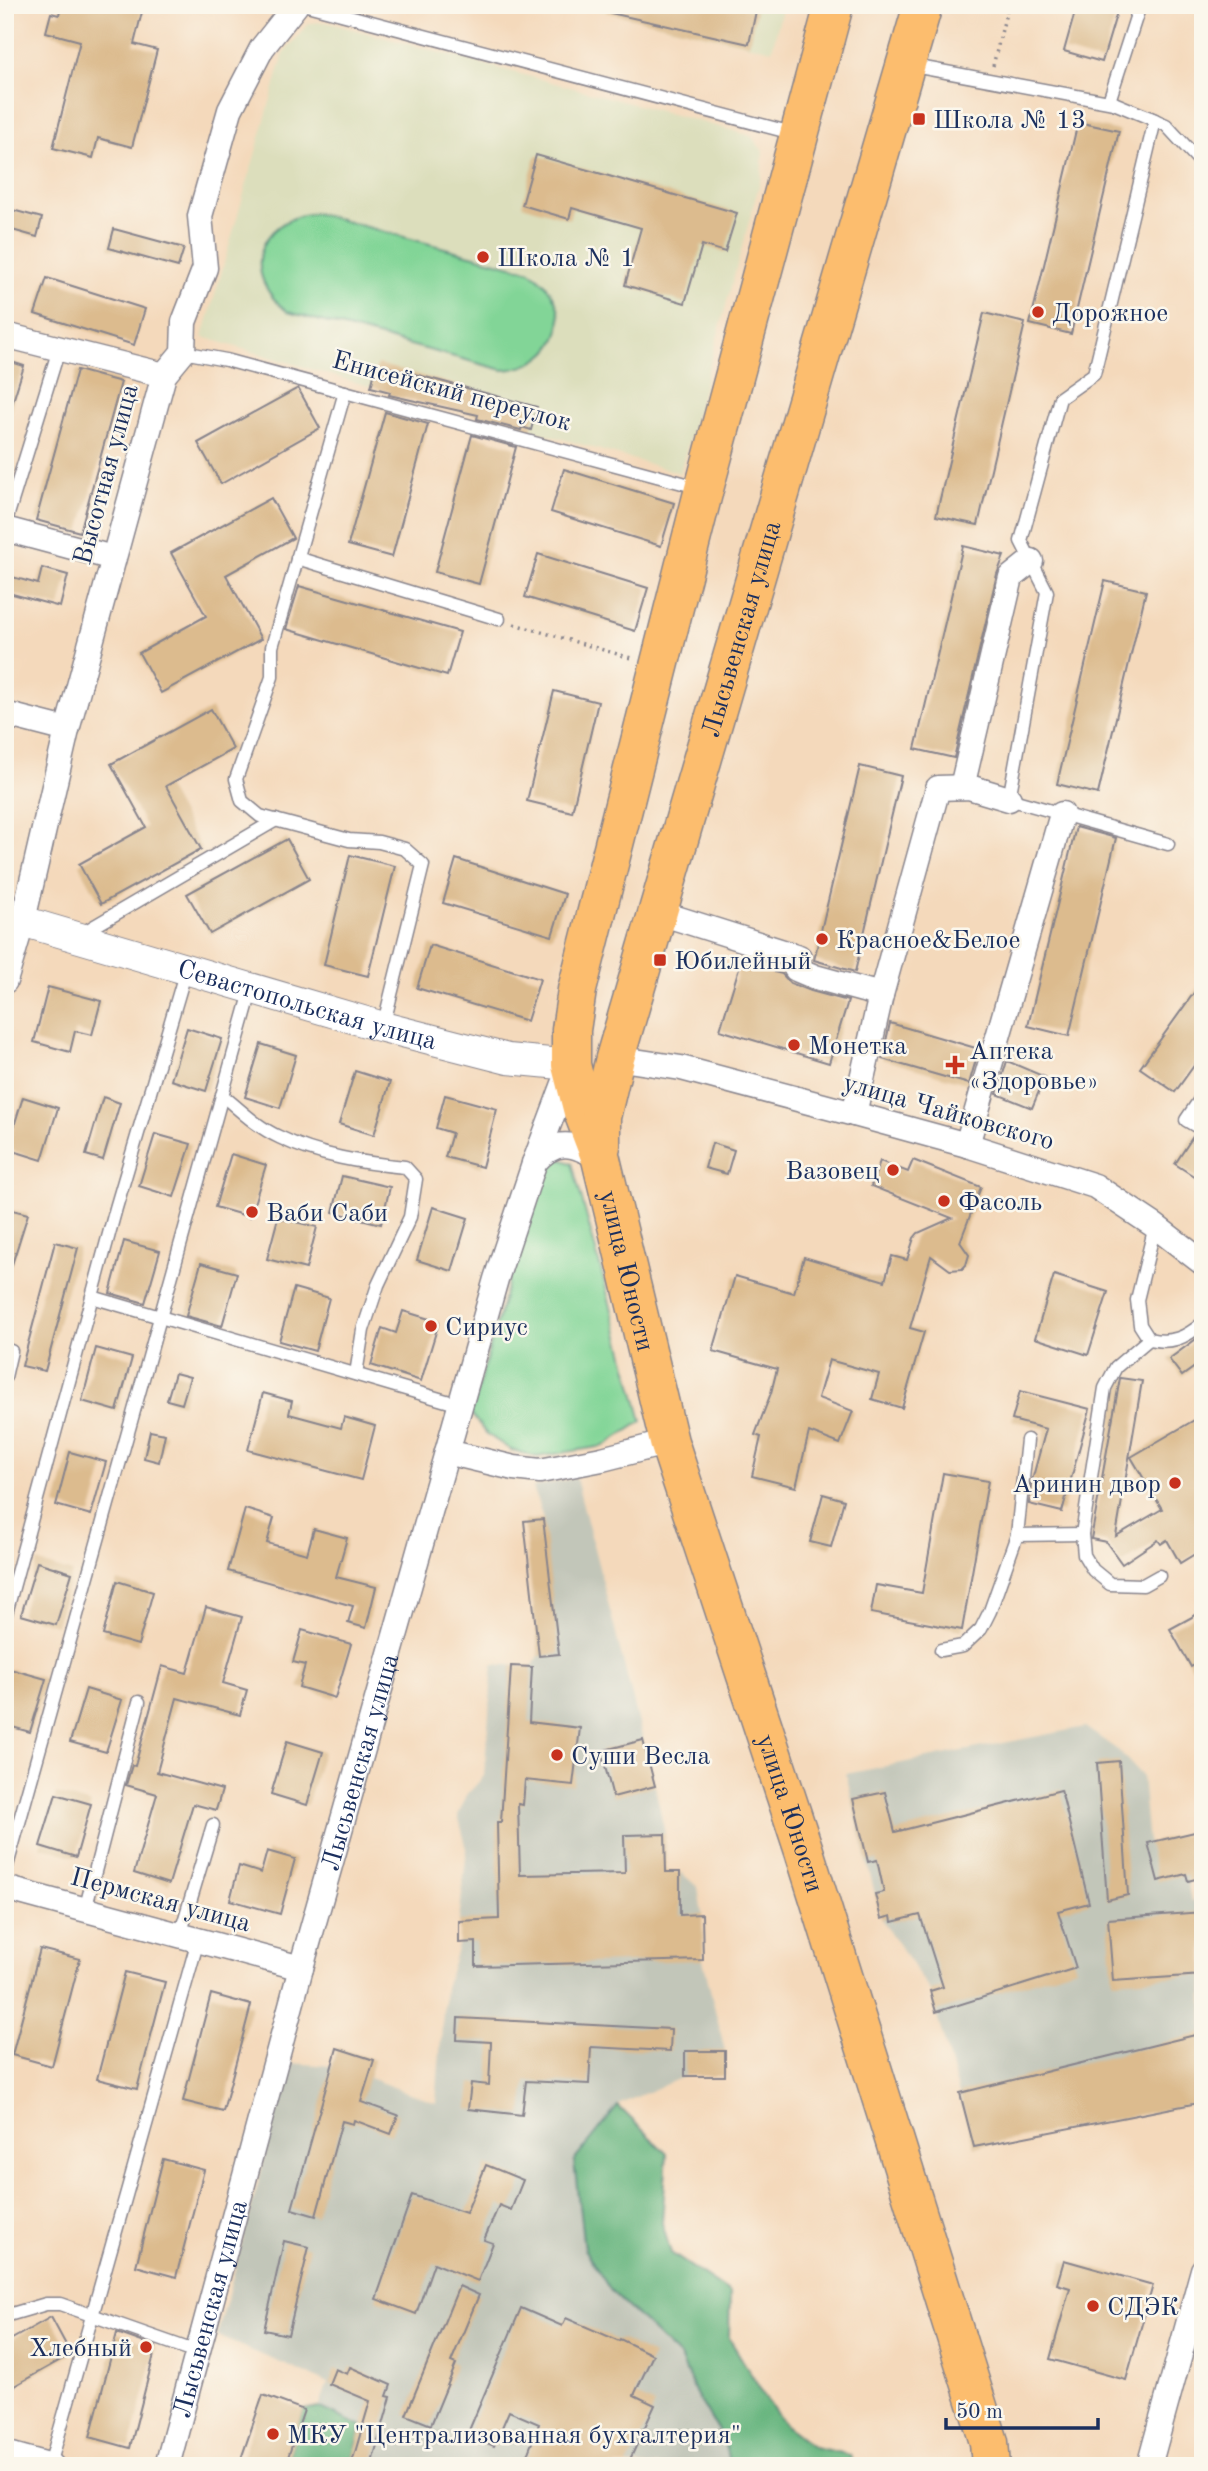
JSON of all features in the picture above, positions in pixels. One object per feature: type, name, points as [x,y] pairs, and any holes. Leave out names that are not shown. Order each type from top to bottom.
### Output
[{"type":"main road","name":"Лысьвенская улица","points":[[601,1158],[583,1112],[571,1065],[571,1030],[577,990],[704,489],[834,5]]},
{"type":"main road","name":"Лысьвенская улица","points":[[601,1158],[601,1117],[615,1058],[908,65],[923,5]]},
{"type":"main road","name":"Севастопольская улица","points":[[571,1065],[615,1058]]},
{"type":"main road","name":"улица Юности","points":[[601,1158],[669,1442],[804,1851],[989,2442],[991,2466]]},
{"type":"street","points":[[183,352],[184,323],[205,268],[200,216],[230,110],[262,48],[296,5]]},
{"type":"street","points":[[5,335],[164,375]]},
{"type":"street","name":"Высотная улица","points":[[5,981],[14,918],[164,375],[183,352]]},
{"type":"street","points":[[5,526],[113,558]]},
{"type":"street","points":[[962,787],[1011,578],[1031,562]]},
{"type":"street","points":[[5,714],[67,730]]},
{"type":"street","points":[[854,1114],[881,995],[938,788],[969,787],[1009,799]]},
{"type":"street","points":[[967,1145],[1062,814]]},
{"type":"street","points":[[657,912],[799,957],[796,969],[881,995]]},
{"type":"street","name":"Севастопольская улица","points":[[14,918],[383,1027],[508,1059],[571,1065]]},
{"type":"street","name":"улица Чайковского","points":[[615,1058],[681,1068],[854,1114],[967,1145],[1096,1186],[1203,1263]]},
{"type":"street","name":"Лысьвенская улица","points":[[167,2466],[300,1968],[496,1279],[534,1164],[571,1065]]},
{"type":"street","points":[[534,1164],[545,1151],[558,1146],[572,1146],[601,1158]]},
{"type":"street","points":[[447,1452],[514,1468],[540,1471],[669,1442]]},
{"type":"street","name":"Пермская улица","points":[[5,1888],[300,1968]]},
{"type":"street","points":[[1149,2466],[1203,2270]]},
{"type":"street","points":[[5,2453],[51,2465]]},
{"type":"lane","points":[[307,5],[799,135]]},
{"type":"lane","points":[[1109,101],[1140,5]]},
{"type":"lane","points":[[908,65],[1109,101],[1166,125],[1203,165]]},
{"type":"lane","points":[[1155,120],[1094,374],[1060,398],[1021,541],[1047,592],[1009,799],[1168,844]]},
{"type":"lane","points":[[5,526],[60,349]]},
{"type":"lane","name":"Енисейский переулок","points":[[183,352],[226,360],[704,489]]},
{"type":"lane","points":[[345,392],[272,646],[272,677],[236,779],[242,801],[260,816],[349,840],[379,842],[405,849],[423,865],[383,1027]]},
{"type":"lane","points":[[297,558],[499,619]]},
{"type":"lane","points":[[77,936],[276,820]]},
{"type":"lane","points":[[5,1617],[92,1297],[187,969]]},
{"type":"lane","points":[[5,1873],[252,988]]},
{"type":"lane","points":[[222,1095],[252,1121],[278,1137],[365,1163],[405,1167],[416,1179],[410,1217],[378,1285],[363,1330],[356,1374]]},
{"type":"lane","points":[[1203,1095],[1186,1120],[1203,1130]]},
{"type":"lane","points":[[1155,1226],[1137,1300],[1140,1325],[1149,1339],[1166,1343],[1192,1332],[1203,1323]]},
{"type":"lane","points":[[92,1297],[460,1405]]},
{"type":"lane","points":[[1149,1339],[1116,1367],[1105,1388],[1082,1534],[1084,1555],[1093,1570],[1110,1584],[1143,1585],[1159,1576]]},
{"type":"lane","points":[[5,1377],[11,1351]]},
{"type":"lane","points":[[941,1650],[963,1646],[981,1629],[990,1611],[1017,1535],[1027,1440]]},
{"type":"lane","points":[[1017,1535],[1082,1534]]},
{"type":"lane","points":[[85,1910],[139,1702]]},
{"type":"lane","points":[[51,2465],[189,1938],[213,1825]]},
{"type":"lane","points":[[5,2316],[46,2304],[60,2304],[197,2352]]},
{"type":"path","points":[[990,78],[1008,5]]},
{"type":"path","points":[[499,619],[659,666]]},
{"type":"shaded area","points":[[577,5],[783,5],[772,50]]},
{"type":"shaded area","name":"Школа № 1","points":[[326,22],[731,130],[751,136],[763,151],[761,178],[680,473],[531,430],[537,407],[377,364],[371,387],[203,337],[284,53],[309,23]]},
{"type":"shaded area","points":[[576,1478],[655,1786],[665,1834],[666,1872],[680,1872],[698,1887],[702,1914],[703,1960],[725,2051],[725,2076],[685,2076],[618,2105],[574,2161],[584,2249],[611,2291],[680,2357],[696,2394],[724,2441],[730,2466],[351,2466],[362,2427],[319,2407],[328,2383],[217,2336],[290,2063],[331,2066],[337,2048],[374,2060],[369,2078],[436,2103],[445,1988],[459,1943],[467,1849],[458,1815],[467,1795],[484,1776],[493,1664],[532,1667],[539,1656],[524,1521],[543,1519],[533,1487]]},
{"type":"shaded area","points":[[1085,1727],[1119,1751],[1142,1776],[1148,1843],[1158,1881],[1186,1874],[1191,1901],[1203,1899],[1203,2102],[974,2147],[930,1991],[881,1919],[846,1774]]},
{"type":"green space","points":[[315,213],[530,271],[546,285],[560,317],[552,346],[540,358],[524,366],[503,370],[288,312],[273,298],[264,282],[260,266],[261,251],[268,237],[279,226]]},
{"type":"green space","points":[[552,1156],[572,1163],[642,1421],[604,1446],[537,1457],[511,1450],[487,1434],[471,1414],[540,1169]]},
{"type":"green space","points":[[618,2106],[667,2154],[662,2223],[671,2253],[730,2293],[729,2338],[766,2399],[785,2425],[814,2447],[851,2455],[855,2466],[730,2466],[724,2441],[696,2394],[680,2357],[611,2291],[584,2249],[574,2161]]},
{"type":"green space","points":[[319,2407],[362,2427],[351,2466],[285,2466],[304,2410]]},
{"type":"building","points":[[61,5],[118,5],[142,12],[134,44],[157,50],[132,147],[98,138],[93,158],[53,148],[80,41],[46,32],[51,13],[59,15]]},
{"type":"building","points":[[607,5],[731,5],[756,11],[749,44],[606,12]]},
{"type":"building","points":[[1077,5],[1119,5],[1102,62],[1064,51]]},
{"type":"building","points":[[1078,122],[1119,131],[1071,334],[1030,324]]},
{"type":"building","points":[[536,155],[737,213],[725,252],[702,245],[685,303],[625,285],[641,228],[572,208],[569,219],[522,205]]},
{"type":"building","points":[[5,208],[42,218],[37,237],[5,228]]},
{"type":"building","points":[[114,229],[184,248],[178,267],[109,248]]},
{"type":"building","points":[[47,278],[145,309],[134,345],[35,314]]},
{"type":"building","points":[[984,313],[1025,323],[978,525],[936,516]]},
{"type":"building","points":[[5,360],[24,366],[9,414],[5,413]]},
{"type":"building","points":[[377,364],[537,407],[531,430],[522,427],[521,430],[477,419],[478,415],[389,395],[390,392],[371,387]]},
{"type":"building","points":[[77,370],[121,382],[80,532],[36,520]]},
{"type":"building","points":[[298,388],[320,428],[221,484],[198,443]]},
{"type":"building","points":[[385,412],[428,424],[392,557],[348,545]]},
{"type":"building","points":[[472,435],[516,447],[479,584],[435,572]]},
{"type":"building","points":[[564,469],[674,503],[661,546],[551,512]]},
{"type":"building","points":[[271,498],[293,538],[226,575],[261,639],[161,693],[139,653],[206,616],[171,553]]},
{"type":"building","points":[[963,546],[1004,556],[997,574],[954,758],[915,749]]},
{"type":"building","points":[[538,554],[648,588],[635,631],[525,597]]},
{"type":"building","points":[[42,568],[68,575],[60,607],[5,592],[5,575],[38,584]]},
{"type":"building","points":[[1105,581],[1146,591],[1098,794],[1057,784]]},
{"type":"building","points":[[299,586],[460,632],[447,676],[286,629]]},
{"type":"building","points":[[554,691],[598,702],[572,812],[527,801]]},
{"type":"building","points":[[211,709],[233,749],[166,786],[201,849],[101,904],[79,864],[146,827],[111,764]]},
{"type":"building","points":[[860,766],[901,776],[855,972],[814,960]]},
{"type":"building","points":[[1076,827],[1116,838],[1069,1036],[1028,1026]]},
{"type":"building","points":[[287,839],[309,879],[210,934],[187,894]]},
{"type":"building","points":[[350,855],[395,866],[368,976],[324,965]]},
{"type":"building","points":[[456,859],[565,894],[552,936],[443,903]]},
{"type":"building","points":[[430,945],[540,979],[527,1021],[417,988]]},
{"type":"building","points":[[743,955],[776,965],[774,972],[782,974],[790,983],[848,1001],[829,1063],[720,1030]]},
{"type":"building","points":[[1203,980],[1203,1053],[1175,1092],[1140,1068]]},
{"type":"building","points":[[48,987],[101,1001],[92,1035],[75,1031],[70,1052],[34,1042]]},
{"type":"building","points":[[890,1023],[979,1049],[969,1084],[882,1059]]},
{"type":"building","points":[[187,1028],[222,1039],[206,1091],[171,1080]]},
{"type":"building","points":[[261,1044],[296,1055],[280,1108],[245,1097]]},
{"type":"building","points":[[1007,1061],[1045,1077],[1032,1108],[997,1094]]},
{"type":"building","points":[[355,1071],[390,1082],[374,1135],[339,1124]]},
{"type":"building","points":[[445,1095],[497,1109],[482,1167],[445,1157],[452,1133],[436,1128]]},
{"type":"building","points":[[23,1097],[58,1108],[42,1160],[7,1149]]},
{"type":"building","points":[[103,1097],[120,1103],[103,1160],[86,1155]]},
{"type":"building","points":[[155,1134],[191,1144],[174,1197],[139,1186]]},
{"type":"building","points":[[1194,1135],[1203,1139],[1203,1182],[1175,1164]]},
{"type":"building","points":[[712,1143],[734,1150],[727,1174],[705,1168]]},
{"type":"building","points":[[231,1154],[266,1165],[250,1217],[215,1207]]},
{"type":"building","points":[[913,1160],[981,1187],[960,1242],[969,1255],[966,1265],[962,1269],[950,1270],[931,1256],[910,1328],[924,1332],[902,1408],[872,1399],[879,1374],[829,1360],[818,1398],[853,1411],[840,1444],[809,1432],[796,1487],[752,1476],[761,1437],[755,1435],[777,1369],[713,1351],[735,1276],[794,1293],[804,1257],[885,1281],[892,1256],[907,1260],[918,1233],[952,1218],[871,1186],[880,1161],[908,1172]]},
{"type":"building","points":[[342,1176],[390,1187],[381,1224],[333,1212]]},
{"type":"building","points":[[433,1207],[468,1218],[452,1271],[417,1260]]},
{"type":"building","points":[[5,1208],[28,1214],[9,1274],[5,1274]]},
{"type":"building","points":[[278,1218],[317,1227],[306,1269],[267,1259]]},
{"type":"building","points":[[124,1241],[160,1251],[145,1303],[110,1293]]},
{"type":"building","points":[[55,1242],[78,1248],[45,1371],[22,1366]]},
{"type":"building","points":[[201,1263],[237,1273],[222,1326],[186,1316]]},
{"type":"building","points":[[1054,1275],[1108,1292],[1088,1355],[1035,1338]]},
{"type":"building","points":[[294,1288],[329,1298],[315,1351],[279,1341]]},
{"type":"building","points":[[403,1311],[439,1322],[421,1381],[371,1365],[382,1328],[396,1333]]},
{"type":"building","points":[[1203,1334],[1203,1361],[1182,1376],[1169,1359]]},
{"type":"building","points":[[96,1348],[132,1358],[117,1411],[82,1401]]},
{"type":"building","points":[[175,1373],[190,1377],[182,1404],[167,1400]]},
{"type":"building","points":[[1120,1378],[1142,1381],[1116,1536],[1162,1509],[1131,1457],[1203,1415],[1203,1549],[1180,1563],[1167,1540],[1161,1544],[1158,1540],[1122,1564],[1106,1542],[1091,1539]]},
{"type":"building","points":[[1020,1391],[1090,1409],[1062,1512],[1029,1504],[1031,1484],[1046,1429],[1012,1420]]},
{"type":"building","points":[[263,1393],[292,1401],[289,1414],[341,1428],[344,1417],[375,1426],[361,1480],[248,1450]]},
{"type":"building","points":[[150,1431],[165,1434],[159,1462],[144,1458]]},
{"type":"building","points":[[70,1452],[106,1462],[91,1515],[56,1505]]},
{"type":"building","points":[[943,1473],[988,1481],[962,1630],[871,1613],[876,1585],[922,1593]]},
{"type":"building","points":[[823,1494],[844,1500],[831,1547],[810,1542]]},
{"type":"building","points":[[245,1509],[274,1518],[267,1543],[307,1554],[314,1529],[347,1538],[336,1577],[376,1587],[366,1628],[348,1623],[353,1606],[228,1571]]},
{"type":"building","points":[[543,1519],[559,1654],[539,1656],[524,1521]]},
{"type":"building","points":[[37,1562],[72,1573],[56,1625],[21,1615]]},
{"type":"building","points":[[117,1581],[153,1592],[138,1645],[103,1635]]},
{"type":"building","points":[[206,1607],[242,1617],[223,1683],[247,1690],[240,1715],[177,1698],[157,1772],[222,1790],[216,1810],[193,1804],[169,1884],[134,1873],[157,1794],[126,1785],[132,1765],[135,1766],[162,1666],[187,1673]]},
{"type":"building","points":[[1203,1611],[1203,1661],[1191,1667],[1170,1629]]},
{"type":"building","points":[[302,1630],[351,1644],[335,1698],[299,1687],[305,1665],[293,1662]]},
{"type":"building","points":[[511,1666],[532,1667],[529,1722],[580,1728],[573,1785],[525,1780],[523,1805],[518,1804],[520,1875],[625,1873],[624,1835],[665,1834],[666,1872],[680,1872],[680,1915],[702,1914],[703,1960],[476,1966],[476,1942],[459,1943],[459,1921],[499,1919],[497,1822],[501,1822]]},
{"type":"building","points":[[10,1669],[46,1679],[30,1732],[5,1725],[5,1685]]},
{"type":"building","points":[[86,1689],[122,1700],[106,1752],[70,1742]]},
{"type":"building","points":[[643,1740],[655,1786],[613,1797],[601,1751]]},
{"type":"building","points":[[287,1741],[323,1752],[307,1805],[271,1794]]},
{"type":"building","points":[[1119,1761],[1128,1895],[1107,1900],[1097,1763]]},
{"type":"building","points":[[1061,1790],[1089,1903],[1058,1911],[1076,1968],[936,2012],[930,1991],[943,1987],[920,1915],[892,1922],[891,1916],[881,1919],[875,1894],[884,1892],[877,1860],[868,1862],[853,1799],[885,1792],[895,1832]]},
{"type":"building","points":[[56,1794],[91,1804],[76,1857],[40,1846]]},
{"type":"building","points":[[1203,1830],[1203,1877],[1188,1881],[1186,1874],[1158,1881],[1148,1843]]},
{"type":"building","points":[[267,1851],[295,1859],[280,1914],[230,1900],[239,1866],[261,1873]]},
{"type":"building","points":[[1203,1912],[1203,1975],[1113,1981],[1108,1919]]},
{"type":"building","points":[[40,1949],[80,1959],[52,2066],[12,2055]]},
{"type":"building","points":[[125,1972],[165,1982],[137,2089],[97,2079]]},
{"type":"building","points":[[211,1994],[251,2005],[223,2111],[183,2101]]},
{"type":"building","points":[[458,2018],[671,2029],[670,2051],[591,2047],[589,2084],[526,2081],[522,2115],[468,2109],[471,2083],[489,2085],[491,2042],[457,2040]]},
{"type":"building","points":[[1203,2033],[1203,2102],[974,2147],[960,2093]]},
{"type":"building","points":[[337,2048],[374,2060],[361,2102],[398,2115],[391,2134],[354,2120],[353,2124],[342,2121],[316,2216],[292,2209]]},
{"type":"building","points":[[685,2051],[725,2051],[725,2076],[685,2076]]},
{"type":"building","points":[[163,2159],[204,2170],[176,2277],[136,2266]]},
{"type":"building","points":[[486,2165],[523,2180],[511,2210],[499,2205],[484,2240],[493,2243],[478,2281],[434,2263],[416,2314],[376,2299],[412,2195],[466,2213]]},
{"type":"building","points":[[284,2241],[309,2247],[288,2335],[264,2330]]},
{"type":"building","points":[[1064,2260],[1153,2285],[1126,2380],[1050,2359],[1070,2288],[1057,2284]]},
{"type":"building","points":[[459,2286],[479,2295],[451,2362],[456,2364],[431,2425],[406,2415]]},
{"type":"building","points":[[521,2308],[562,2326],[566,2318],[653,2355],[634,2395],[655,2405],[627,2466],[523,2466],[539,2424],[509,2411],[494,2446],[467,2435]]},
{"type":"building","points":[[51,2317],[71,2354],[5,2391],[5,2343]]},
{"type":"building","points":[[117,2333],[156,2347],[130,2448],[90,2437]]},
{"type":"building","points":[[350,2367],[391,2385],[387,2396],[391,2397],[371,2466],[351,2466],[370,2401],[329,2384],[335,2369],[347,2374]]},
{"type":"building","name":"МКУ \"Централизованная бухгалтерия\"","points":[[263,2395],[304,2410],[285,2466],[260,2466],[241,2459]]},
{"type":"place","name":"Школа № 13","points":[[919,119]]},
{"type":"place","name":"Школа № 1","points":[[483,257]]},
{"type":"place","name":"Дорожное","points":[[1038,312]]},
{"type":"place","name":"Красное&Белое","points":[[822,939]]},
{"type":"place","name":"Юбилейный","points":[[660,960]]},
{"type":"place","name":"Монетка","points":[[794,1045]]},
{"type":"place","name":"Аптека «Здоровье»","points":[[955,1065]]},
{"type":"place","name":"Вазовец","points":[[893,1170]]},
{"type":"place","name":"Фасоль","points":[[944,1201]]},
{"type":"place","name":"Ваби Саби","points":[[252,1212]]},
{"type":"place","name":"Сириус","points":[[431,1326]]},
{"type":"place","name":"Аринин двор","points":[[1175,1483]]},
{"type":"place","name":"Суши Весла","points":[[557,1755]]},
{"type":"place","name":"СДЭК","points":[[1093,2306]]},
{"type":"place","name":"Хлебный","points":[[146,2347]]},
{"type":"place","name":"МКУ \"Централизованная бухгалтерия\"","points":[[273,2434]]}]
